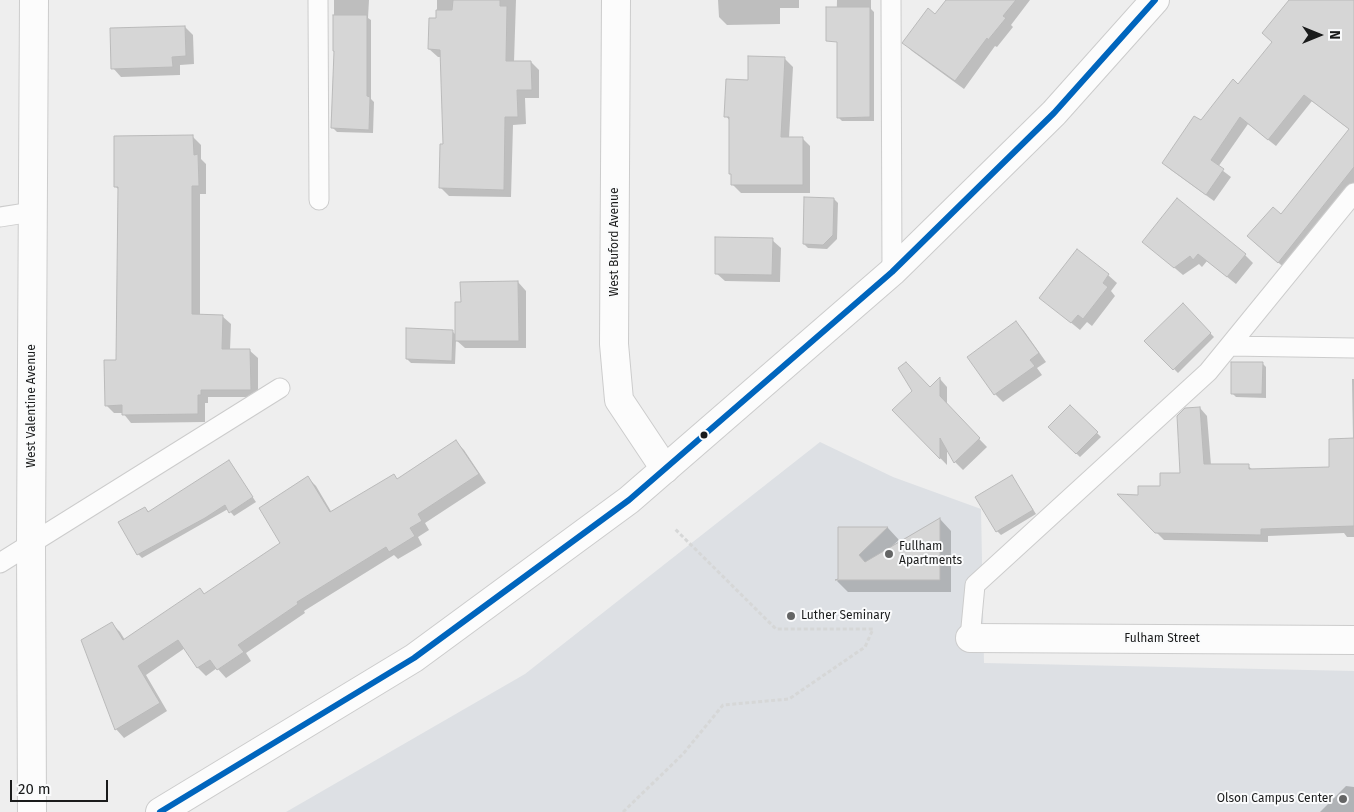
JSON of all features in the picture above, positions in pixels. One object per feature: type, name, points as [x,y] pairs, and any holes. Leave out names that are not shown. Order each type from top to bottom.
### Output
[{"type":"street","name":"West Valentine Avenue","points":[[32,812],[31,543],[34,0]]},
{"type":"street","name":"West Buford Avenue","points":[[616,0],[614,344],[619,400],[665,469]]},
{"type":"street","points":[[160,812],[414,658],[629,500],[892,272],[1054,114],[1155,0]]},
{"type":"street","name":"Fulham Street","points":[[970,638],[1354,640]]},
{"type":"lane","points":[[318,0],[318,200]]},
{"type":"lane","points":[[891,0],[892,272]]},
{"type":"lane","points":[[970,638],[975,585],[1208,372],[1354,193]]},
{"type":"lane","points":[[0,217],[32,212]]},
{"type":"lane","points":[[1230,346],[1354,348]]},
{"type":"lane","points":[[0,563],[280,388]]},
{"type":"path","points":[[623,812],[683,754],[723,705],[789,699],[865,647],[873,629],[776,629],[674,528]]},
{"type":"shaded area","name":"Luther Seminary","points":[[820,442],[893,477],[981,509],[984,663],[1354,671],[1354,812],[286,812],[525,674]]},
{"type":"building","points":[[453,0],[500,0],[500,6],[507,6],[506,61],[531,61],[532,90],[517,90],[518,117],[505,117],[504,190],[439,188],[440,144],[443,144],[440,50],[428,49],[429,18],[436,18],[436,10],[452,10]]},
{"type":"building","points":[[946,0],[1016,0],[1003,16],[1006,18],[988,40],[987,38],[955,81],[902,43],[928,8],[935,14]]},
{"type":"building","points":[[1289,0],[1354,0],[1354,167],[1278,263],[1247,236],[1273,207],[1281,214],[1349,129],[1304,95],[1268,140],[1240,117],[1211,160],[1224,169],[1206,195],[1162,163],[1194,116],[1201,120],[1233,79],[1238,84],[1272,42],[1262,33]]},
{"type":"building","points":[[826,7],[870,7],[870,117],[837,118],[837,42],[826,41]]},
{"type":"building","points":[[333,15],[367,15],[367,96],[370,97],[369,130],[331,128],[334,51]]},
{"type":"building","points":[[185,26],[186,56],[172,57],[173,67],[111,69],[110,28]]},
{"type":"building","points":[[748,56],[785,57],[781,137],[803,137],[803,185],[731,185],[731,174],[729,174],[729,117],[724,117],[726,79],[748,80]]},
{"type":"building","points":[[193,135],[194,155],[198,154],[199,186],[192,186],[192,314],[223,315],[222,349],[250,349],[251,390],[201,390],[201,395],[198,395],[198,414],[122,415],[122,405],[105,406],[104,360],[116,360],[118,187],[114,187],[114,136]]},
{"type":"building","points":[[804,197],[834,198],[833,235],[823,245],[803,244]]},
{"type":"building","points":[[1177,198],[1246,254],[1227,277],[1198,254],[1193,260],[1190,256],[1174,268],[1142,242]]},
{"type":"building","points":[[715,237],[773,238],[772,275],[715,274]]},
{"type":"building","points":[[1077,249],[1109,274],[1103,283],[1108,287],[1083,319],[1078,315],[1071,323],[1039,298]]},
{"type":"building","points":[[518,281],[519,341],[455,341],[455,302],[461,302],[460,282]]},
{"type":"building","points":[[1183,303],[1211,333],[1173,370],[1144,341]]},
{"type":"building","points":[[1016,321],[1039,353],[1030,360],[1035,366],[994,395],[967,357]]},
{"type":"building","points":[[406,328],[453,330],[452,361],[406,359]]},
{"type":"building","points":[[906,362],[930,387],[940,377],[940,396],[980,438],[954,463],[940,438],[940,459],[892,410],[912,391],[898,368]]},
{"type":"building","points":[[1231,362],[1263,362],[1262,394],[1231,394]]},
{"type":"building","points":[[1070,405],[1098,432],[1076,454],[1048,427]]},
{"type":"building","points":[[1200,407],[1204,464],[1249,464],[1249,469],[1329,467],[1329,439],[1354,438],[1354,526],[1261,529],[1261,535],[1155,533],[1117,494],[1138,495],[1138,486],[1160,486],[1160,473],[1180,473],[1177,416],[1185,408]]},
{"type":"building","points":[[456,440],[479,474],[418,514],[422,521],[410,528],[415,536],[389,552],[386,547],[297,602],[298,604],[238,645],[244,652],[217,670],[210,660],[197,668],[178,640],[138,666],[160,703],[115,730],[81,640],[112,622],[123,640],[200,588],[204,594],[280,543],[259,508],[308,476],[330,512],[394,474],[397,479]]},
{"type":"building","points":[[229,460],[253,497],[229,513],[225,505],[137,555],[118,522],[145,507],[148,512]]},
{"type":"building","points":[[1012,475],[1033,510],[996,532],[975,497]]},
{"type":"building","name":"Fullham Apartments","points":[[940,518],[940,580],[835,580],[838,579],[838,527],[888,527],[859,555],[865,562]]},
{"type":"transit line","points":[[160,812],[414,658],[629,500],[892,272],[1054,113],[1155,0]]},
{"type":"place","name":"Fullham Apartments","points":[[889,554]]},
{"type":"place","name":"Luther Seminary","points":[[791,616]]},
{"type":"place","name":"Olson Campus Center","points":[[1343,799]]}]
